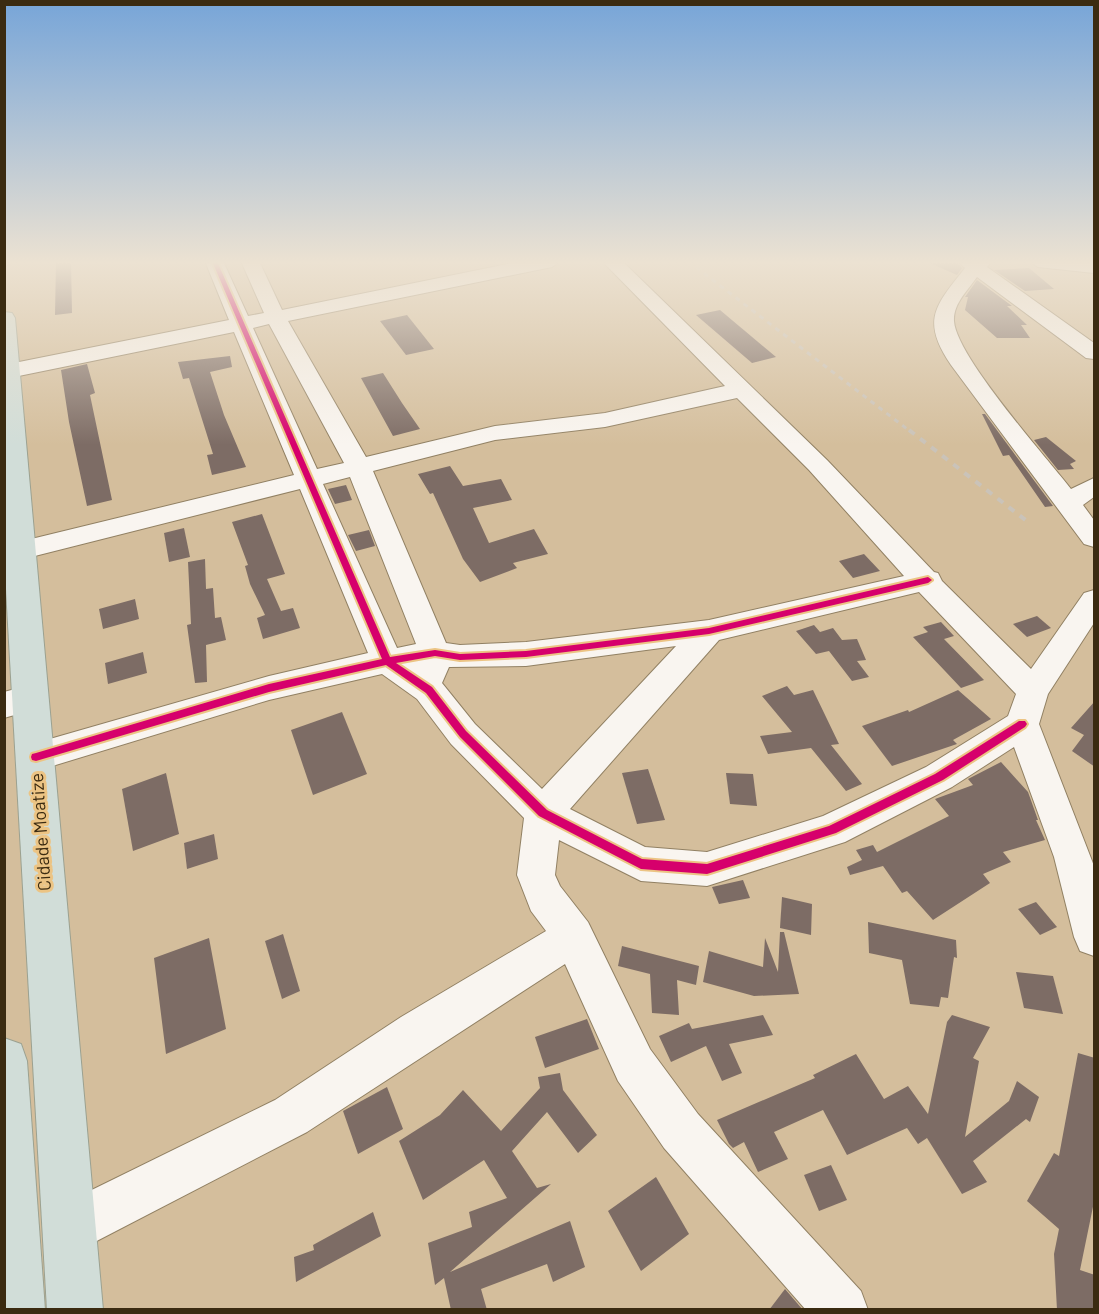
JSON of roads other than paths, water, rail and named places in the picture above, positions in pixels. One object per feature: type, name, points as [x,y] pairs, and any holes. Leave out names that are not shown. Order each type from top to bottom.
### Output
[{"type":"highway","name":"Cidade Moatize","points":[[4,322],[18,551],[17,702],[36,757],[75,1310]]},
{"type":"highway","points":[[4,1061],[17,1310]]},
{"type":"street","points":[[5,363],[209,322]]},
{"type":"street","points":[[238,322],[387,662],[429,690],[463,734],[543,813],[641,864],[707,869],[832,830],[939,777],[1028,708],[1095,600]]},
{"type":"street","points":[[279,322],[358,466],[435,653],[429,690]]},
{"type":"street","points":[[672,322],[818,465],[927,580],[983,643],[1028,708],[1095,937]]},
{"type":"street","points":[[942,322],[943,332],[958,360],[1095,538]]},
{"type":"street","points":[[1054,322],[1095,353]]},
{"type":"street","points":[[18,551],[495,433],[605,420],[740,390]]},
{"type":"street","points":[[1069,502],[1095,486]]},
{"type":"street","points":[[36,757],[269,688],[387,662],[435,653],[460,657],[526,654],[709,632],[927,580]]},
{"type":"street","points":[[709,632],[543,813],[536,875],[545,898],[574,936],[599,995],[634,1065],[681,1131],[842,1310]]},
{"type":"street","points":[[69,1228],[291,1116],[417,1033],[574,936]]},
{"type":"railway","points":[[768,322],[911,432]]},
{"type":"railway","points":[[909,430],[1028,522]]}]
